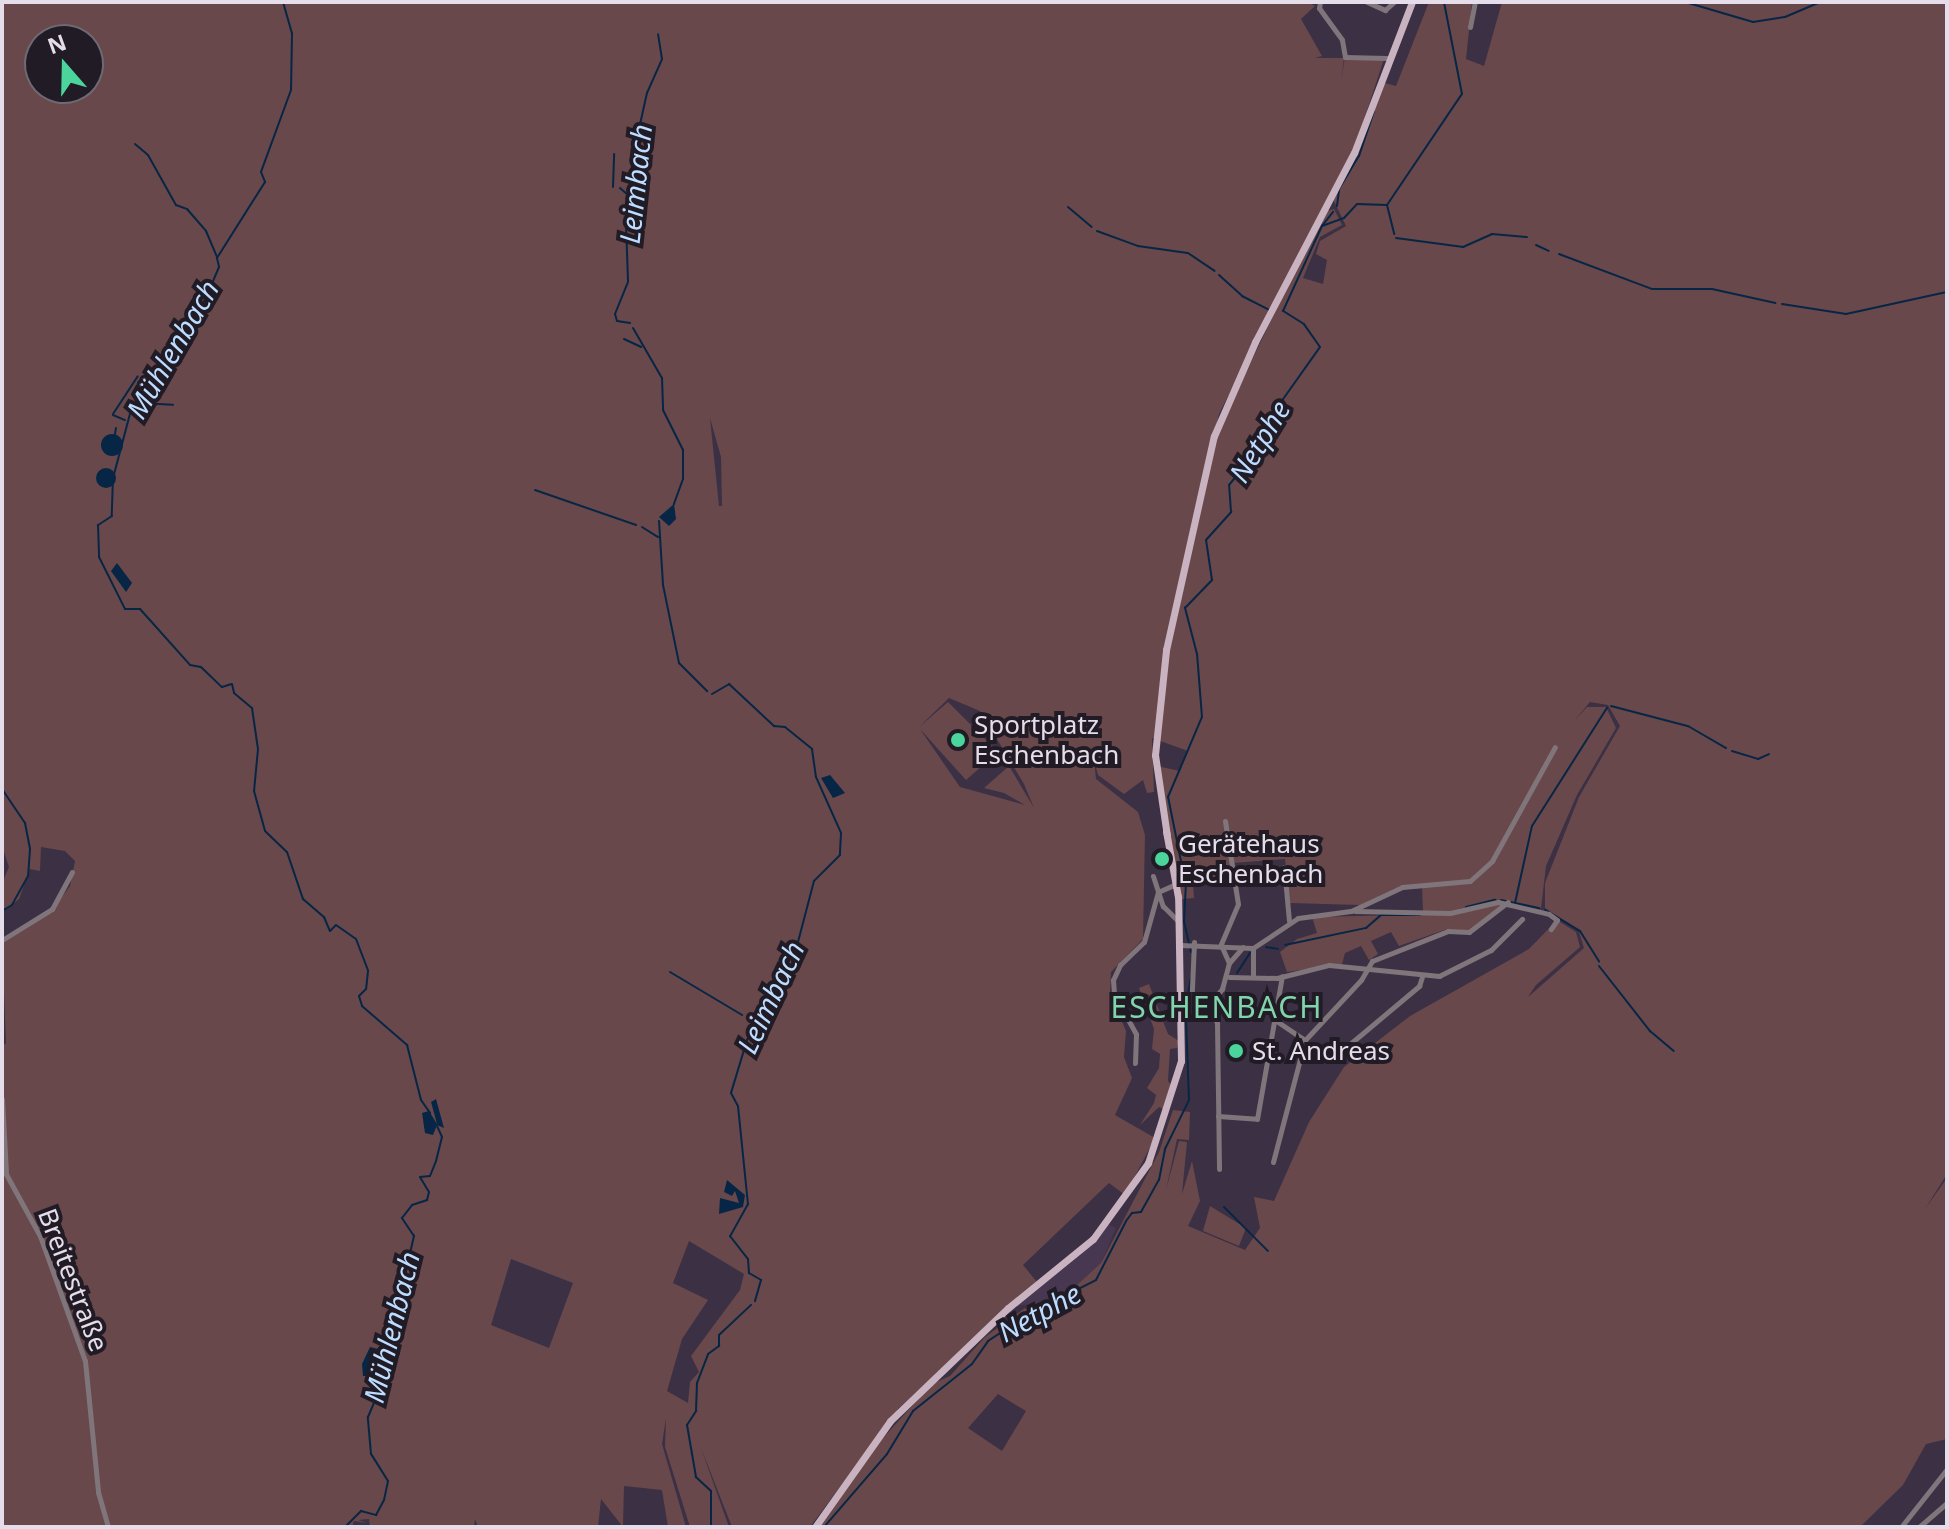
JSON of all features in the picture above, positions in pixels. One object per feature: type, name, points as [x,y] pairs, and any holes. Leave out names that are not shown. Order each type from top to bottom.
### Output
[{"type":"main road","points":[[815,1527],[866,1452],[909,1401],[1008,1308],[1079,1252],[1132,1189],[1156,1147],[1177,1082],[1187,943],[1179,922],[1176,884],[1159,790],[1155,741],[1169,626],[1212,444],[1233,388],[1357,146],[1387,58],[1412,2]]},
{"type":"street","points":[[1320,2],[1319,8],[1342,40],[1345,57],[1387,58]]},
{"type":"street","points":[[1367,2],[1385,10],[1394,2]]},
{"type":"street","points":[[1470,27],[1475,2]]},
{"type":"street","points":[[1351,911],[1402,887],[1462,884],[1482,873],[1555,747]]},
{"type":"street","points":[[1181,1013],[1209,1005],[1229,977],[1229,963],[1221,944],[1238,904],[1225,821]]},
{"type":"street","points":[[1284,867],[1289,921]]},
{"type":"street","points":[[2,940],[52,909],[72,872]]},
{"type":"street","points":[[1153,876],[1158,892],[1179,922]]},
{"type":"street","points":[[1158,892],[1176,884]]},
{"type":"street","points":[[1135,1063],[1136,1034],[1114,994],[1113,980],[1120,965],[1144,942],[1158,892]]},
{"type":"street","points":[[1191,1011],[1187,943],[1253,948],[1289,921],[1351,911],[1450,913],[1489,901],[1508,902],[1549,914],[1557,920],[1551,929]]},
{"type":"street","points":[[1273,1162],[1305,1040],[1372,961],[1448,931],[1469,932],[1508,902]]},
{"type":"street","points":[[1229,977],[1282,976],[1329,965],[1422,977],[1439,976],[1474,961],[1522,919]]},
{"type":"street","points":[[1229,963],[1243,947]]},
{"type":"street","points":[[1253,948],[1253,976]]},
{"type":"street","points":[[1218,1116],[1257,1119],[1282,976]]},
{"type":"street","points":[[1332,1059],[1419,986],[1422,977]]},
{"type":"street","points":[[1209,1005],[1217,1023],[1219,1169]]},
{"type":"street","points":[[1275,1020],[1305,1040]]},
{"type":"street","name":"Breitestraße","points":[[2,1099],[6,1174],[40,1236],[85,1361],[98,1492],[108,1526]]},
{"type":"street","points":[[1901,1527],[1947,1469]]},
{"type":"street","points":[[1919,1527],[1947,1503]]},
{"type":"shaded area","points":[[2,2],[1307,2],[1315,6],[1301,19],[1322,56],[1315,58],[1344,58],[1341,80],[1345,57],[1384,59],[1357,141],[1219,414],[1188,548],[1193,547],[1219,427],[1324,212],[1334,209],[1342,225],[1320,237],[1303,278],[1323,284],[1327,260],[1316,254],[1320,241],[1346,226],[1332,197],[1359,151],[1381,82],[1396,86],[1429,2],[1472,2],[1466,59],[1484,66],[1502,2],[1947,2],[1947,1174],[1925,1209],[1947,1178],[1947,1439],[1926,1444],[1903,1485],[1860,1527],[818,1527],[864,1459],[932,1384],[950,1376],[985,1337],[1025,1308],[1030,1312],[1078,1284],[1101,1263],[1159,1152],[1173,1110],[1190,1112],[1189,1140],[1177,1139],[1166,1190],[1179,1141],[1187,1142],[1182,1194],[1192,1161],[1200,1201],[1188,1226],[1245,1250],[1260,1228],[1254,1197],[1274,1201],[1309,1122],[1344,1067],[1410,1016],[1529,949],[1557,920],[1576,932],[1580,947],[1536,985],[1528,997],[1584,948],[1578,929],[1545,908],[1545,883],[1579,797],[1620,726],[1608,705],[1590,702],[1574,721],[1587,707],[1606,707],[1616,728],[1577,795],[1546,866],[1541,908],[1494,899],[1448,912],[1423,912],[1422,885],[1402,885],[1360,905],[1289,903],[1285,859],[1233,863],[1237,884],[1193,884],[1194,898],[1181,899],[1157,766],[1180,771],[1188,751],[1152,738],[1154,792],[1147,793],[1143,780],[1124,794],[1098,775],[1094,760],[1096,779],[1138,812],[1145,835],[1143,939],[1111,972],[1110,994],[1126,1031],[1124,1057],[1132,1078],[1115,1115],[1155,1138],[1125,1195],[1109,1183],[1023,1265],[1037,1282],[899,1408],[810,1527],[732,1527],[701,1448],[729,1527],[690,1527],[665,1447],[666,1418],[662,1444],[686,1527],[668,1527],[662,1490],[624,1486],[623,1527],[601,1499],[598,1527],[478,1527],[475,1519],[474,1527],[370,1527],[369,1519],[358,1520],[367,1523],[354,1521],[352,1527],[2,1527],[2,1046],[6,1043],[2,943],[52,910],[70,886],[75,861],[65,851],[41,847],[40,871],[30,869],[19,899],[2,912],[2,883],[9,867],[2,846]],"holes":[[[710,418],[721,457],[722,506],[719,506]],[[949,698],[980,711],[1024,784],[1034,808],[1009,766],[984,788],[1004,793],[1025,805],[960,787],[920,729],[966,780],[998,752],[948,702],[918,728]],[[689,1241],[744,1274],[740,1290],[691,1356],[699,1372],[690,1382],[688,1403],[667,1391],[682,1339],[708,1300],[673,1283]],[[511,1259],[573,1283],[549,1348],[491,1325]],[[998,1394],[1026,1411],[1002,1451],[968,1428]]]},
{"type":"shaded area","points":[[1490,902],[1505,903],[1469,931],[1447,929],[1399,946],[1391,932],[1371,941],[1378,954],[1369,960],[1361,946],[1345,953],[1342,964],[1287,972],[1280,952],[1297,939],[1317,933],[1312,917],[1450,914]]},
{"type":"shaded area","points":[[1149,984],[1168,1034],[1179,1041],[1177,1048],[1170,1049],[1168,1081],[1172,1086],[1165,1110],[1159,1107],[1140,1125],[1154,1103],[1156,1095],[1147,1088],[1159,1068],[1160,1054],[1152,1049],[1154,1029],[1139,988]]},
{"type":"shaded area","points":[[1210,1206],[1246,1228],[1239,1246],[1203,1231]]},
{"type":"shaded area","points":[[1108,1224],[1116,1228],[1101,1263],[1078,1284],[1040,1303],[1015,1306],[1071,1263]]},
{"type":"water","points":[[112,434],[123,445],[112,456],[101,445]]},
{"type":"water","points":[[106,468],[113,471],[116,478],[113,485],[106,488],[99,485],[96,478],[99,471]]},
{"type":"water","points":[[674,504],[676,519],[669,526],[659,517]]},
{"type":"water","points":[[117,563],[132,583],[126,592],[111,571]]},
{"type":"water","points":[[830,775],[845,793],[833,798],[821,778]]},
{"type":"water","points":[[436,1099],[444,1128],[437,1125],[433,1135],[425,1133],[422,1113],[429,1111],[437,1124],[431,1102]]},
{"type":"water","points":[[727,1180],[745,1195],[743,1207],[719,1214],[720,1198],[739,1203],[735,1191],[732,1196],[724,1192]]},
{"type":"water","points":[[370,1347],[378,1349],[369,1376],[363,1376],[362,1364]]},
{"type":"water","points":[[383,1349],[383,1372],[377,1381],[370,1376]]},
{"type":"waterway","name":"Mühlenbach","points":[[283,2],[292,33],[291,90],[261,172],[265,182],[217,258],[219,267],[206,298],[131,410],[113,478],[112,516],[98,525],[99,557],[125,609],[140,609],[190,665],[201,667],[222,687],[232,684],[234,693],[252,708],[258,749],[254,791],[265,831],[287,852],[303,899],[324,917],[330,931],[336,925],[356,939],[368,971],[366,989],[359,996],[362,1006],[407,1045],[421,1100],[430,1113]]},
{"type":"waterway","name":"Netphe","points":[[1191,952],[1184,921],[1186,886],[1168,797],[1202,717],[1197,654],[1185,608],[1212,580],[1206,540],[1231,512],[1229,485],[1262,445],[1281,402],[1320,347],[1304,324],[1283,311],[1322,226],[1344,218],[1357,204],[1387,205],[1462,94],[1444,2]]},
{"type":"waterway","points":[[1685,2],[1753,22],[1785,17],[1821,2]]},
{"type":"waterway","name":"Leimbach","points":[[630,323],[617,321],[615,314],[628,281],[626,224],[633,156],[647,93],[662,59],[658,34]]},
{"type":"waterway","points":[[1337,206],[1339,189],[1359,156],[1374,111]]},
{"type":"waterway","points":[[135,144],[148,155],[176,205],[187,209],[206,231],[217,257]]},
{"type":"waterway","points":[[613,187],[614,154]]},
{"type":"waterway","points":[[620,188],[628,195]]},
{"type":"waterway","points":[[1387,205],[1394,234]]},
{"type":"waterway","points":[[1068,207],[1092,227]]},
{"type":"waterway","points":[[1322,226],[1333,212]]},
{"type":"waterway","points":[[1097,231],[1138,246],[1188,253],[1215,271]]},
{"type":"waterway","points":[[1396,238],[1463,247],[1492,234],[1527,237]]},
{"type":"waterway","points":[[1536,245],[1549,251]]},
{"type":"waterway","points":[[1559,254],[1652,289],[1712,289],[1775,303]]},
{"type":"waterway","points":[[1219,275],[1242,296],[1269,310]]},
{"type":"waterway","points":[[1782,304],[1846,314],[1947,292]]},
{"type":"waterway","name":"Leimbach","points":[[633,328],[662,378],[663,410],[683,450],[683,479],[674,504]]},
{"type":"waterway","points":[[624,339],[641,347]]},
{"type":"waterway","points":[[113,414],[138,376]]},
{"type":"waterway","points":[[138,403],[173,405]]},
{"type":"waterway","points":[[113,415],[125,420]]},
{"type":"waterway","points":[[115,434],[116,428]]},
{"type":"waterway","points":[[535,490],[636,525]]},
{"type":"waterway","name":"Leimbach","points":[[659,521],[663,585],[679,663],[707,691]]},
{"type":"waterway","points":[[642,527],[658,537]]},
{"type":"waterway","name":"Leimbach","points":[[712,694],[729,684],[774,726],[785,727],[812,749],[816,777],[841,833],[840,855],[814,881],[797,946],[747,1040],[731,1093],[738,1106],[748,1204],[730,1236],[748,1259],[749,1273],[761,1280],[755,1301]]},
{"type":"waterway","points":[[1611,706],[1688,726],[1726,748]]},
{"type":"waterway","points":[[1515,903],[1532,826],[1607,708]]},
{"type":"waterway","points":[[1732,751],[1758,759],[1769,754]]},
{"type":"waterway","points":[[2,789],[25,823],[30,849],[28,876],[12,905],[2,911]]},
{"type":"waterway","points":[[1466,907],[1495,900]]},
{"type":"waterway","points":[[1501,900],[1539,908]]},
{"type":"waterway","points":[[1545,910],[1580,931],[1599,962]]},
{"type":"waterway","points":[[1285,945],[1366,928],[1381,915],[1420,915]]},
{"type":"waterway","points":[[1266,947],[1278,949]]},
{"type":"waterway","points":[[1237,973],[1250,953]]},
{"type":"waterway","points":[[1599,966],[1650,1031],[1674,1051]]},
{"type":"waterway","points":[[670,972],[742,1015]]},
{"type":"waterway","name":"Netphe","points":[[1186,1006],[1191,978]]},
{"type":"waterway","name":"Netphe","points":[[824,1527],[887,1454],[913,1411],[972,1364],[988,1341],[1029,1314],[1096,1280],[1126,1221],[1132,1213],[1141,1212],[1159,1180],[1165,1149],[1189,1100],[1186,1018]]},
{"type":"waterway","name":"Mühlenbach","points":[[345,1527],[361,1511],[376,1515],[384,1500],[388,1481],[371,1454],[368,1417],[383,1381],[385,1326],[400,1297],[414,1236],[402,1218],[412,1205],[427,1200],[429,1192],[420,1177],[430,1176],[436,1161],[442,1137],[437,1126]]},
{"type":"waterway","points":[[1224,1207],[1268,1251]]},
{"type":"waterway","name":"Leimbach","points":[[711,1527],[711,1491],[696,1477],[687,1425],[696,1411],[697,1383],[708,1354],[719,1346],[719,1335],[751,1305]]},
{"type":"place","name":"Sportplatz Eschenbach","points":[[958,740]]},
{"type":"place","name":"Gerätehaus Eschenbach","points":[[1162,859]]},
{"type":"place","name":"St. Andreas","points":[[1236,1051]]},
{"type":"district","name":"ESCHENBACH","points":[[1217,1007]]}]
